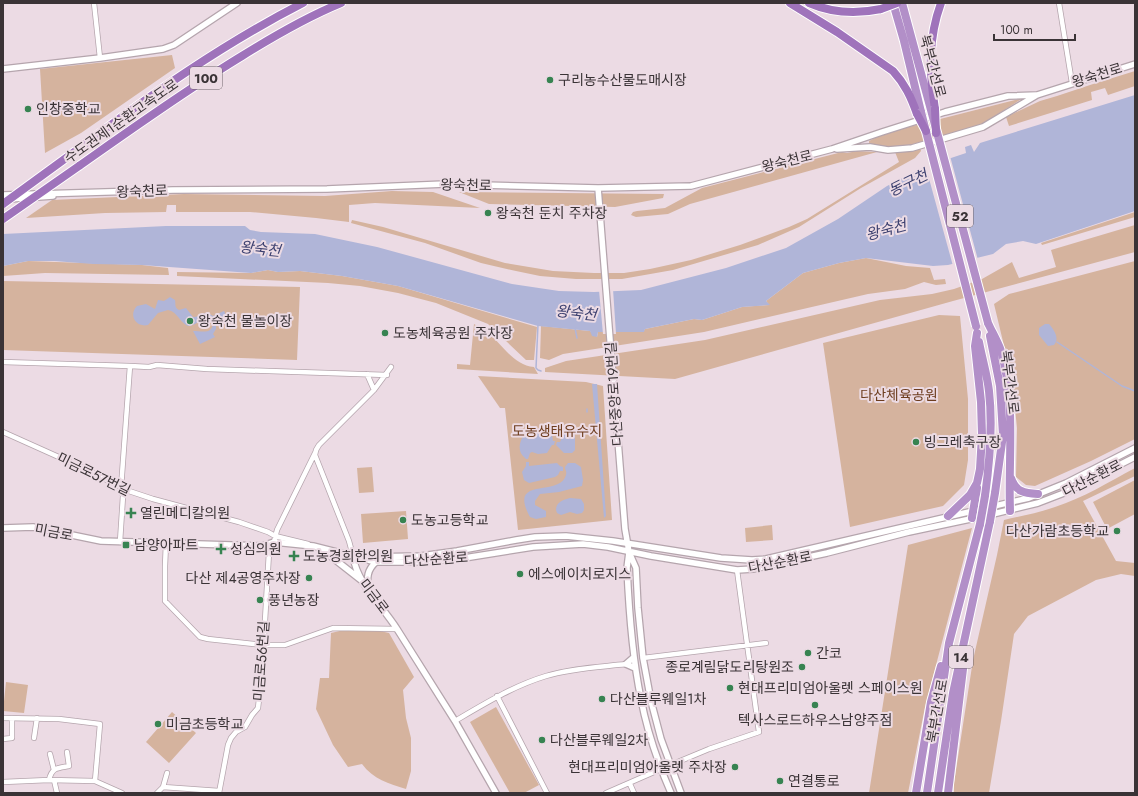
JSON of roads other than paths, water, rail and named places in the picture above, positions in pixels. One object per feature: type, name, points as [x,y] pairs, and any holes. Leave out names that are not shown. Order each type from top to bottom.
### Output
[{"type":"highway","name":"수도권제1순환고속도로","points":[[3,204],[133,108],[265,22],[303,3]]},
{"type":"highway","name":"수도권제1순환고속도로","points":[[3,219],[199,82],[270,38],[324,10],[341,3]]},
{"type":"highway","points":[[790,3],[837,32],[893,71],[907,89],[919,113]]},
{"type":"highway","points":[[809,3],[828,9],[846,12],[869,12],[897,3]]},
{"type":"highway","name":"북부간선로","points":[[893,3],[904,41],[919,113],[926,131],[977,330],[989,390],[991,428],[991,455],[986,496],[949,643],[927,793]]},
{"type":"highway","name":"북부간선로","points":[[902,3],[933,109],[936,133],[988,323],[1000,386],[1003,435],[990,521],[953,693],[938,793]]},
{"type":"highway","points":[[933,109],[930,52],[941,3]]},
{"type":"highway","points":[[988,323],[1000,350],[1006,376],[1011,417],[1009,507]]},
{"type":"highway","points":[[972,515],[980,469],[982,435],[981,402],[975,346],[977,330]]},
{"type":"highway","points":[[1010,475],[1014,485],[1019,490],[1026,493],[1038,494]]},
{"type":"highway","points":[[948,516],[970,495],[977,483]]},
{"type":"highway","points":[[948,793],[966,637]]},
{"type":"highway","points":[[916,793],[931,702],[949,643]]},
{"type":"street","points":[[94,3],[100,58]]},
{"type":"street","points":[[3,69],[163,49],[174,45],[237,3]]},
{"type":"street","points":[[1059,3],[1072,83]]},
{"type":"street","name":"왕숙천로","points":[[832,149],[870,147],[888,150],[912,148],[983,127],[1037,95],[1135,64]]},
{"type":"street","name":"왕숙천로","points":[[3,195],[95,192],[327,189],[444,184],[598,191],[691,186],[832,149],[945,112],[1008,96],[1037,95]]},
{"type":"street","name":"다산중앙로19번길","points":[[598,191],[624,519],[629,552],[627,568],[634,657],[646,721],[661,769],[671,793]]},
{"type":"street","name":"왕숙천로","points":[[3,199],[22,199],[95,192]]},
{"type":"street","points":[[3,362],[130,366],[158,365],[207,369],[387,375]]},
{"type":"street","points":[[120,542],[123,496],[121,488],[130,366]]},
{"type":"street","name":"미금로56번길","points":[[217,792],[230,738],[236,732],[245,727],[258,708],[262,672],[262,645],[269,552],[274,539],[319,445],[374,390],[387,375],[391,367]]},
{"type":"street","points":[[366,374],[374,390]]},
{"type":"street","name":"미금로57번길","points":[[3,432],[67,460],[121,488],[153,500],[239,522],[268,532],[274,539]]},
{"type":"street","name":"다산순환로","points":[[1009,507],[1066,483],[1135,448]]},
{"type":"street","points":[[316,451],[315,455],[353,556]]},
{"type":"street","name":"다산순환로","points":[[353,556],[376,562],[415,562],[458,559],[533,547],[573,544],[601,546],[737,570],[753,569],[827,553],[972,515],[1009,507],[1038,503],[1064,493],[1135,456]]},
{"type":"street","name":"다산순환로","points":[[353,556],[421,556],[516,540],[553,536],[589,538],[721,558],[752,560],[779,556],[948,516],[972,515]]},
{"type":"street","name":"미금로","points":[[3,528],[33,527],[101,541],[120,542],[262,546],[274,539],[313,546],[353,556],[354,566],[361,580],[397,628],[455,721],[496,793]]},
{"type":"street","points":[[166,543],[165,601],[200,637],[262,645],[286,645],[333,628],[397,628]]},
{"type":"street","points":[[320,548],[361,580]]},
{"type":"street","name":"다산중앙로19번길","points":[[629,552],[637,574],[638,608],[643,658],[648,688],[656,723],[670,765],[682,793]]},
{"type":"street","points":[[368,590],[366,577],[376,562]]},
{"type":"street","points":[[606,793],[630,784],[670,765],[759,732],[746,646],[737,570]]},
{"type":"street","points":[[643,658],[766,643]]},
{"type":"street","points":[[626,664],[634,657]]},
{"type":"street","points":[[455,721],[497,696],[547,676],[575,670],[626,664],[636,668]]},
{"type":"street","points":[[497,696],[547,793]]},
{"type":"street","points":[[3,718],[59,719],[100,724],[95,781]]},
{"type":"street","points":[[3,739],[12,738],[12,718]]},
{"type":"street","points":[[34,738],[37,718]]},
{"type":"street","points":[[57,793],[50,773],[54,770],[69,766],[67,752]]},
{"type":"street","points":[[50,754],[54,770]]},
{"type":"street","points":[[157,793],[163,787],[167,773]]},
{"type":"street","points":[[3,782],[21,780],[95,781],[122,793]]},
{"type":"street","points":[[630,784],[634,793]]},
{"type":"street","points":[[163,787],[217,792]]},
{"type":"water","points":[[1135,95],[1135,211],[1036,244],[1023,241],[1006,244],[993,254],[948,265],[933,266],[866,258],[839,263],[803,273],[766,301],[770,305],[742,307],[702,320],[694,319],[645,329],[644,332],[598,332],[597,337],[592,336],[590,331],[538,326],[398,286],[342,276],[300,271],[278,272],[268,270],[251,273],[142,265],[93,264],[54,261],[28,261],[3,266],[3,234],[166,226],[245,226],[250,230],[261,232],[315,234],[377,247],[512,284],[559,291],[594,292],[641,290],[726,268],[786,248],[838,219],[887,186],[924,167],[966,153],[965,147],[971,145],[974,152],[980,143]]},
{"type":"water","name":"왕숙천 물놀이장","points":[[170,297],[175,300],[177,309],[179,310],[186,308],[193,317],[204,313],[213,316],[224,311],[227,317],[216,322],[216,329],[213,334],[215,337],[200,344],[193,331],[209,331],[213,326],[213,322],[208,317],[202,318],[194,325],[188,326],[174,313],[168,310],[158,313],[148,325],[140,325],[133,317],[134,310],[137,306],[146,304],[155,309],[158,300],[164,301]]},
{"type":"water","points":[[1045,324],[1049,324],[1056,334],[1056,342],[1054,345],[1048,346],[1039,335],[1039,328]]},
{"type":"water","points":[[592,384],[597,384],[606,516],[604,518]]},
{"type":"water","points":[[536,432],[552,435],[553,441],[555,441],[554,445],[552,445],[547,453],[538,454],[532,452],[530,453],[528,459],[526,459],[522,456],[520,450],[521,441],[524,435]]},
{"type":"water","points":[[564,433],[572,433],[575,435],[575,450],[572,453],[564,453],[556,445],[557,442],[560,442]]},
{"type":"water","points":[[526,462],[529,462],[529,466],[557,463],[563,467],[563,471],[560,471],[555,477],[529,483],[524,480],[522,472],[526,466]]},
{"type":"water","points":[[568,463],[575,463],[581,467],[583,480],[582,486],[559,492],[540,494],[535,501],[535,505],[546,511],[546,517],[536,519],[530,517],[525,504],[525,496],[530,491],[562,482],[566,475],[565,467]]},
{"type":"water","points":[[570,498],[581,499],[584,504],[584,510],[582,513],[577,514],[570,512],[561,515],[557,513],[557,505]]},
{"type":"waterway","points":[[538,325],[536,368],[541,371]]},
{"type":"waterway","name":"왕숙천","points":[[575,328],[577,338]]},
{"type":"waterway","points":[[1057,342],[1122,386],[1135,391]]},
{"type":"place","name":"구리농수산물도매시장","points":[[550,80]]},
{"type":"place","name":"인창중학교","points":[[28,109]]},
{"type":"place","name":"왕숙천 둔치 주차장","points":[[488,213]]},
{"type":"place","name":"왕숙천 물놀이장","points":[[190,321]]},
{"type":"place","name":"도농체육공원 주차장","points":[[385,333]]},
{"type":"place","name":"빙그레축구장","points":[[916,442]]},
{"type":"place","name":"열린메디칼의원","points":[[131,513]]},
{"type":"place","name":"도농고등학교","points":[[403,520]]},
{"type":"place","name":"다산가람초등학교","points":[[1117,531]]},
{"type":"place","name":"남양아파트","points":[[126,545]]},
{"type":"place","name":"성심의원","points":[[221,549]]},
{"type":"place","name":"도농경희한의원","points":[[294,556]]},
{"type":"place","name":"에스에이치로지스","points":[[520,574]]},
{"type":"place","name":"다산 제4공영주차장","points":[[309,578]]},
{"type":"place","name":"풍년농장","points":[[260,600]]},
{"type":"place","name":"간코","points":[[808,653]]},
{"type":"place","name":"종로계림닭도리탕원조","points":[[802,667]]},
{"type":"place","name":"현대프리미엄아울렛 스페이스원","points":[[730,688]]},
{"type":"place","name":"다산블루웨일1차","points":[[602,699]]},
{"type":"place","name":"텍사스로드하우스남양주점","points":[[815,705]]},
{"type":"place","name":"미금초등학교","points":[[158,724]]},
{"type":"place","name":"다산블루웨일2차","points":[[542,740]]},
{"type":"place","name":"현대프리미엄아울렛 주차장","points":[[735,767]]},
{"type":"place","name":"연결통로","points":[[780,781]]},
{"type":"water label","name":"동구천","points":[[908,183]]},
{"type":"park label","name":"다산체육공원","points":[[899,395]]},
{"type":"park label","name":"도농생태유수지","points":[[557,431]]}]
